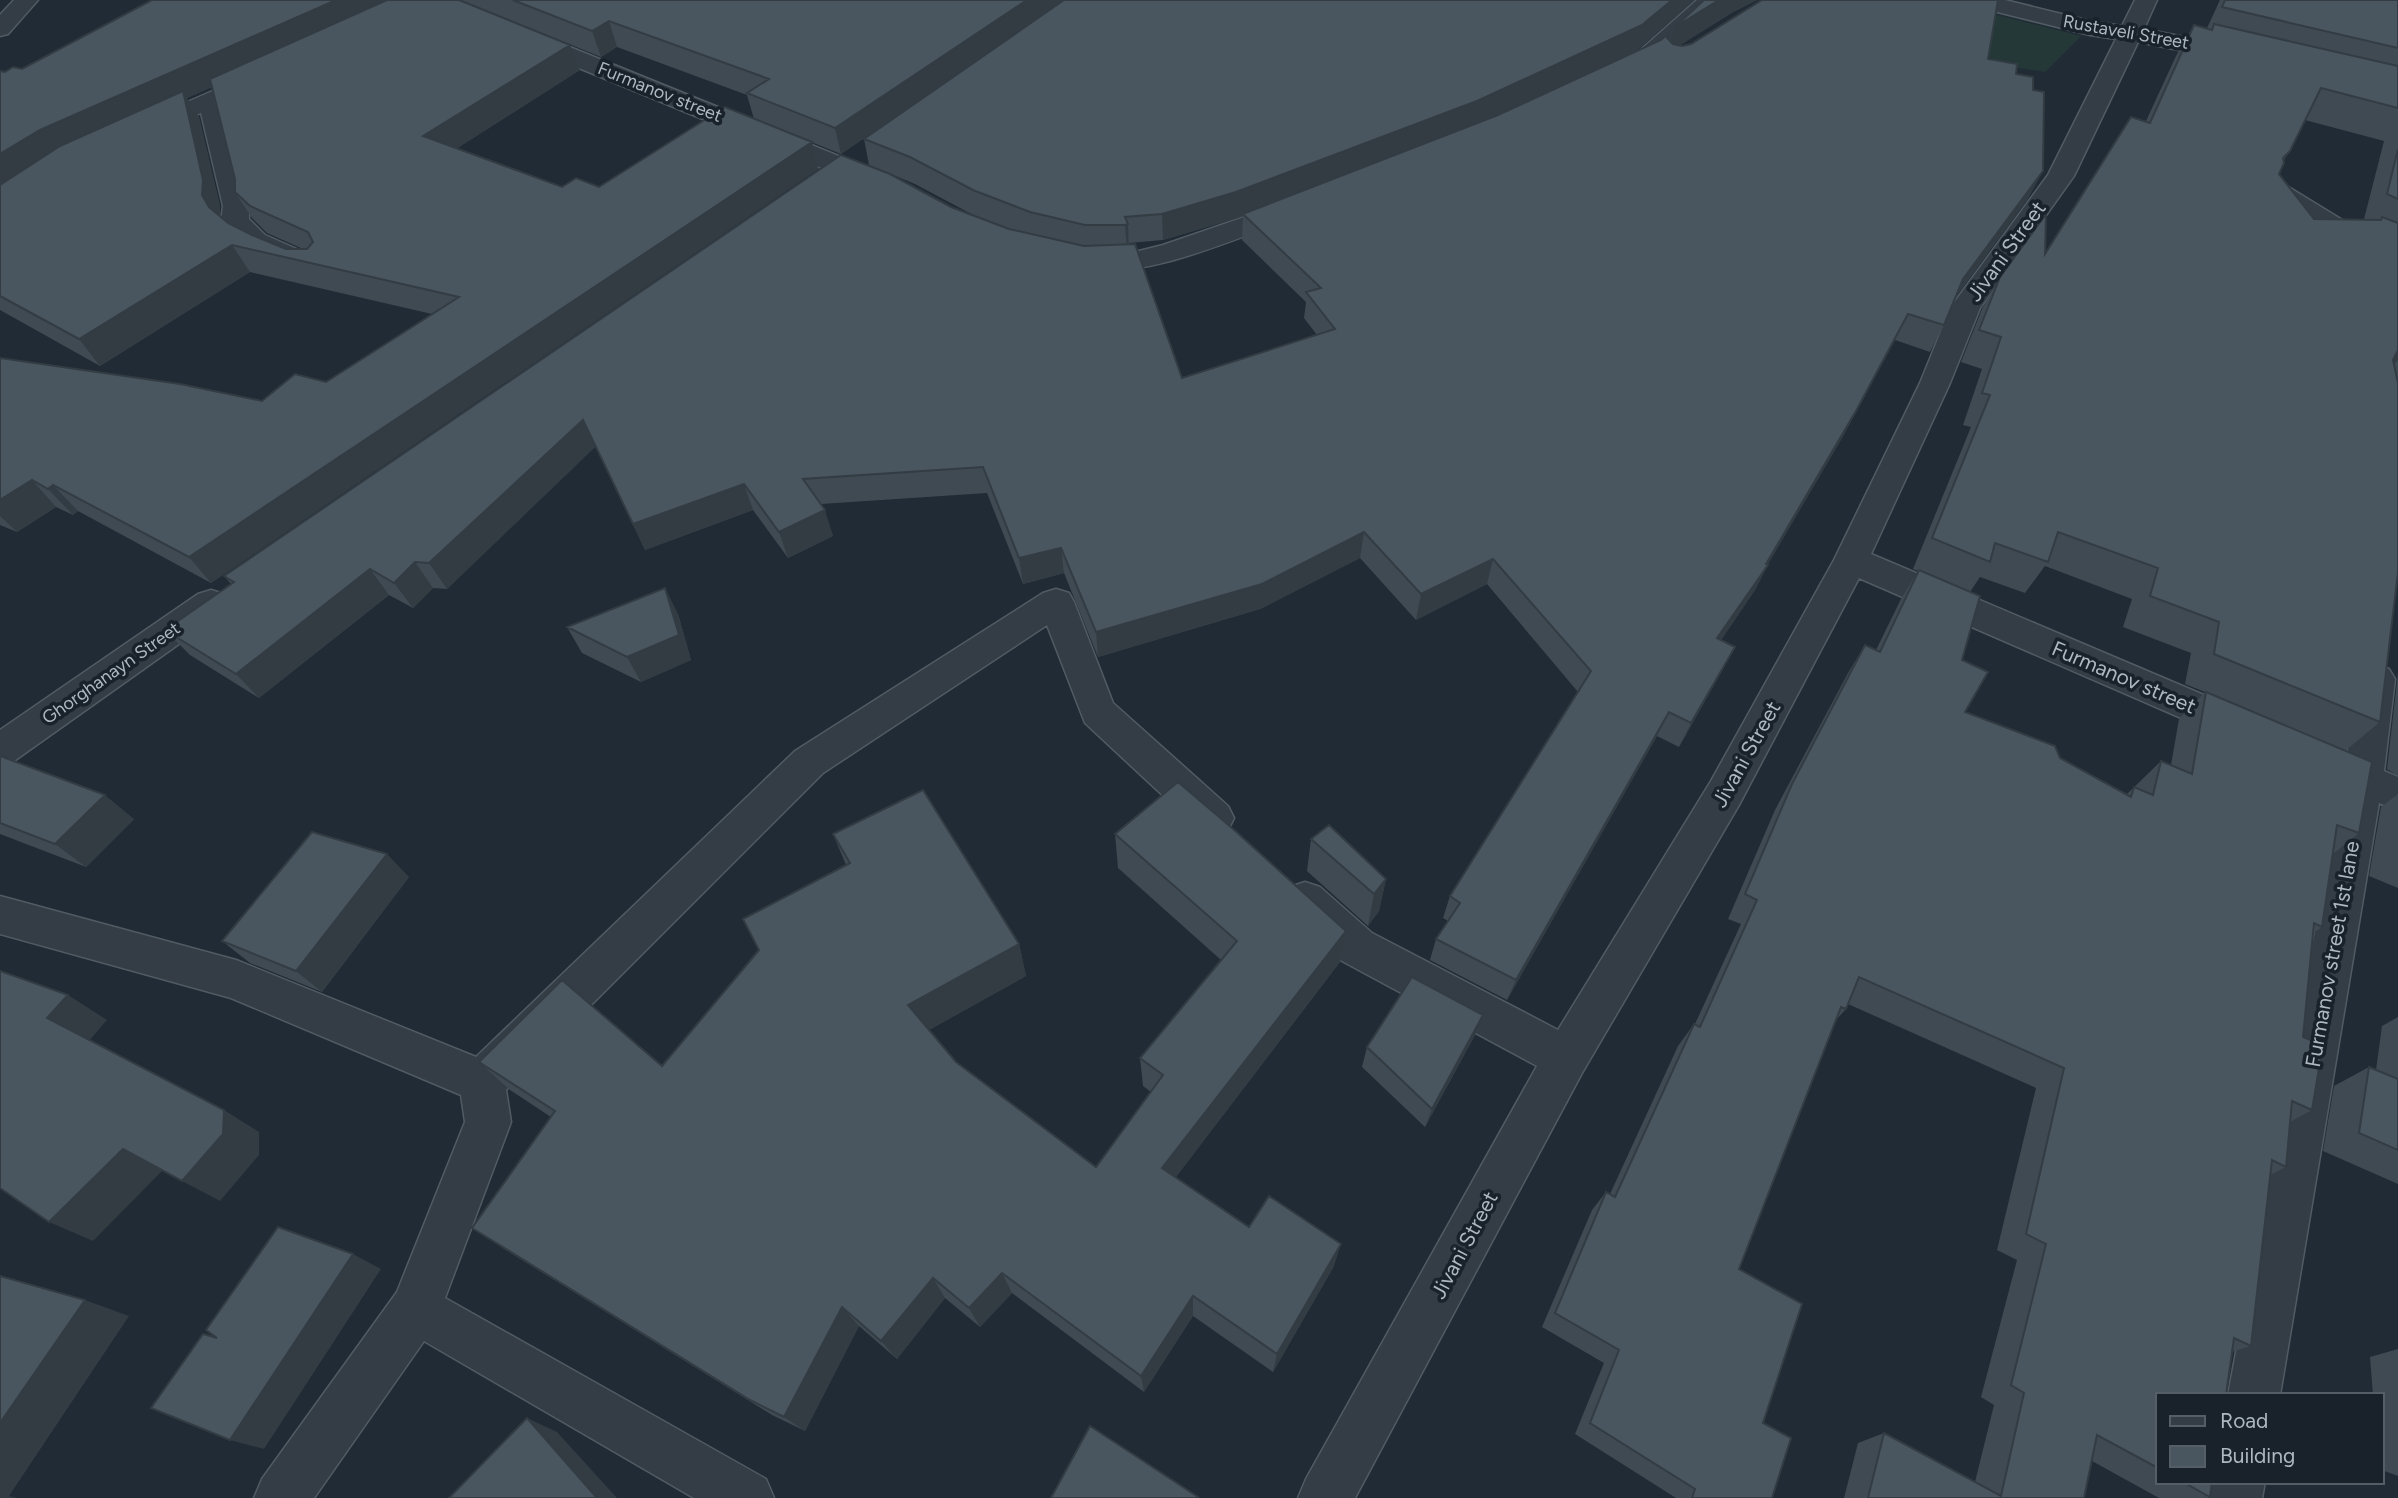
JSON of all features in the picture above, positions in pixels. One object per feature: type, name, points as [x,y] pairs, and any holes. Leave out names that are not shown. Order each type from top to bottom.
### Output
[{"type":"street","points":[[0,29],[27,0]]},
{"type":"street","points":[[1602,78],[1645,58],[1710,0]]},
{"type":"street","name":"Rustaveli Street","points":[[1977,0],[2127,35],[2175,40],[2253,59]]},
{"type":"street","name":"Jivani Street","points":[[1325,1498],[1566,1058],[1725,793],[1851,560],[1935,383],[1966,307],[2061,176],[2146,0]]},
{"type":"street","name":"Furmanov street","points":[[427,2],[830,174],[905,192]]},
{"type":"street","points":[[127,137],[283,66]]},
{"type":"street","points":[[210,100],[236,206],[235,221],[255,241],[313,267]]},
{"type":"street","points":[[830,174],[874,144]]},
{"type":"street","points":[[2276,191],[2332,226],[2382,249],[2398,253]]},
{"type":"street","points":[[1061,256],[1087,262],[1127,262],[1172,251],[1310,202]]},
{"type":"street","name":"Furmanov street","points":[[1851,560],[2273,741]]},
{"type":"street","name":"Ghorghanayn Street","points":[[0,750],[239,584]]},
{"type":"street","points":[[482,1082],[809,762],[1056,602],[1098,712],[1243,844]]},
{"type":"street","name":"Furmanov street 1st lane","points":[[2254,1393],[2381,787],[2381,645]]},
{"type":"street","points":[[2312,758],[2381,787]]},
{"type":"street","points":[[1274,872],[1357,947],[1566,1058]]},
{"type":"street","points":[[0,915],[236,980],[482,1082]]},
{"type":"street","points":[[281,1498],[416,1309],[488,1122],[482,1082]]},
{"type":"street","points":[[416,1309],[747,1498]]},
{"type":"green space","points":[[1946,2],[2081,36],[2045,72],[2005,66],[1981,53]]},
{"type":"building","points":[[152,0],[336,0],[40,130],[0,154],[0,71],[5,72],[13,67],[22,69]]},
{"type":"building","points":[[387,0],[459,0],[570,45],[423,136],[562,187],[576,178],[599,187],[725,107],[812,142],[189,557],[53,485],[48,489],[32,480],[0,500],[0,358],[180,384],[262,401],[295,374],[326,382],[459,297],[232,245],[79,339],[0,296],[0,185],[60,146],[183,91],[203,180],[202,195],[209,207],[228,223],[252,235],[286,249],[307,249],[313,242],[308,232],[250,206],[235,192],[235,179],[210,79]]},
{"type":"building","points":[[513,0],[1027,0],[835,128],[747,93],[769,79],[609,21],[592,31]]},
{"type":"building","points":[[1064,0],[1672,0],[1642,25],[1477,101],[1236,192],[1162,214],[1125,217],[1128,224],[1125,225],[1085,225],[1030,212],[973,190],[910,157],[864,139]]},
{"type":"building","points":[[1704,0],[1719,0],[1675,27]]},
{"type":"building","points":[[1762,0],[1998,0],[1988,59],[2017,64],[2016,74],[2033,77],[2033,90],[2044,92],[2043,171],[1963,279],[1944,325],[1908,314],[1856,411],[1766,564],[1768,565],[1717,638],[1735,647],[1691,723],[1669,712],[1516,980],[1436,939],[1460,903],[1450,896],[1591,671],[1493,559],[1421,594],[1364,532],[1262,584],[1096,632],[1061,548],[1019,558],[983,467],[803,479],[825,510],[779,532],[744,484],[633,524],[583,420],[429,563],[415,562],[394,583],[370,569],[236,674],[165,630],[234,582],[224,576],[841,155],[890,174],[951,207],[1009,229],[1084,246],[1135,244],[1182,378],[1335,329],[1306,292],[1321,288],[1243,214],[1498,115],[1661,40],[1668,34],[1667,38],[1673,44],[1691,44]]},
{"type":"building","points":[[2225,0],[2398,0],[2398,48],[2222,7]]},
{"type":"building","points":[[2214,24],[2398,66],[2398,108],[2321,88],[2290,151],[2283,158],[2284,163],[2279,174],[2314,219],[2381,220],[2382,217],[2398,223],[2398,350],[2393,360],[2398,383],[2398,572],[2380,722],[2214,654],[2219,622],[2150,596],[2158,568],[2058,532],[2048,562],[1995,543],[1990,562],[1932,538],[1990,395],[1982,393],[2001,337],[1979,330],[2000,277],[2046,214],[2045,254],[2131,117],[2150,123],[2194,25],[2212,30]]},
{"type":"building","points":[[2398,149],[2398,199],[2387,194]]},
{"type":"building","points":[[1919,570],[1980,596],[1962,660],[1988,672],[1965,712],[2055,746],[2060,758],[2131,797],[2134,787],[2153,795],[2161,761],[2192,774],[2206,692],[2372,762],[2359,833],[2337,825],[2322,927],[2314,923],[2303,1037],[2323,1045],[2312,1110],[2292,1101],[2286,1167],[2272,1160],[2251,1346],[2234,1338],[2226,1393],[2156,1393],[2156,1467],[2097,1435],[2084,1498],[1868,1498],[1884,1433],[2001,1496],[2024,1393],[2011,1385],[2046,1244],[2026,1234],[2064,1068],[1859,977],[1846,1009],[1841,1007],[1739,1269],[1802,1304],[1763,1423],[1791,1438],[1772,1498],[1692,1498],[1695,1489],[1590,1423],[1619,1350],[1555,1313],[1606,1192],[1615,1197],[1694,1024],[1700,1027],[1757,900],[1745,894],[1792,784],[1865,645],[1880,652]]},
{"type":"building","points":[[665,588],[679,635],[627,657],[567,627]]},
{"type":"building","points":[[0,756],[105,795],[55,844],[0,823]]},
{"type":"building","points":[[1178,782],[1346,931],[1162,1168],[1249,1227],[1269,1196],[1341,1244],[1277,1354],[1193,1296],[1141,1376],[1002,1273],[969,1308],[933,1278],[881,1341],[842,1307],[784,1417],[750,1400],[472,1228],[555,1111],[479,1062],[562,980],[662,1066],[759,950],[743,919],[850,863],[833,834],[923,790],[1019,944],[908,1005],[956,1062],[1096,1167],[1163,1075],[1140,1058],[1237,941],[1115,834]]},
{"type":"building","points":[[1329,825],[1386,879],[1374,894],[1311,839]]},
{"type":"building","points":[[312,832],[387,854],[296,971],[222,941]]},
{"type":"building","points":[[0,971],[68,995],[47,1018],[224,1110],[223,1134],[182,1181],[123,1149],[49,1222],[0,1188]]},
{"type":"building","points":[[1412,977],[1483,1015],[1432,1109],[1367,1047]]},
{"type":"building","points":[[2369,1067],[2398,1079],[2398,1150],[2359,1133]]},
{"type":"building","points":[[278,1227],[353,1254],[230,1440],[151,1408],[203,1334],[217,1338],[206,1330]]},
{"type":"building","points":[[0,1276],[85,1300],[0,1423]]},
{"type":"building","points":[[527,1418],[597,1498],[449,1498]]},
{"type":"building","points":[[1090,1426],[1198,1497],[1051,1498]]},
{"type":"building","points":[[2187,1484],[2212,1484],[2210,1497]]}]
